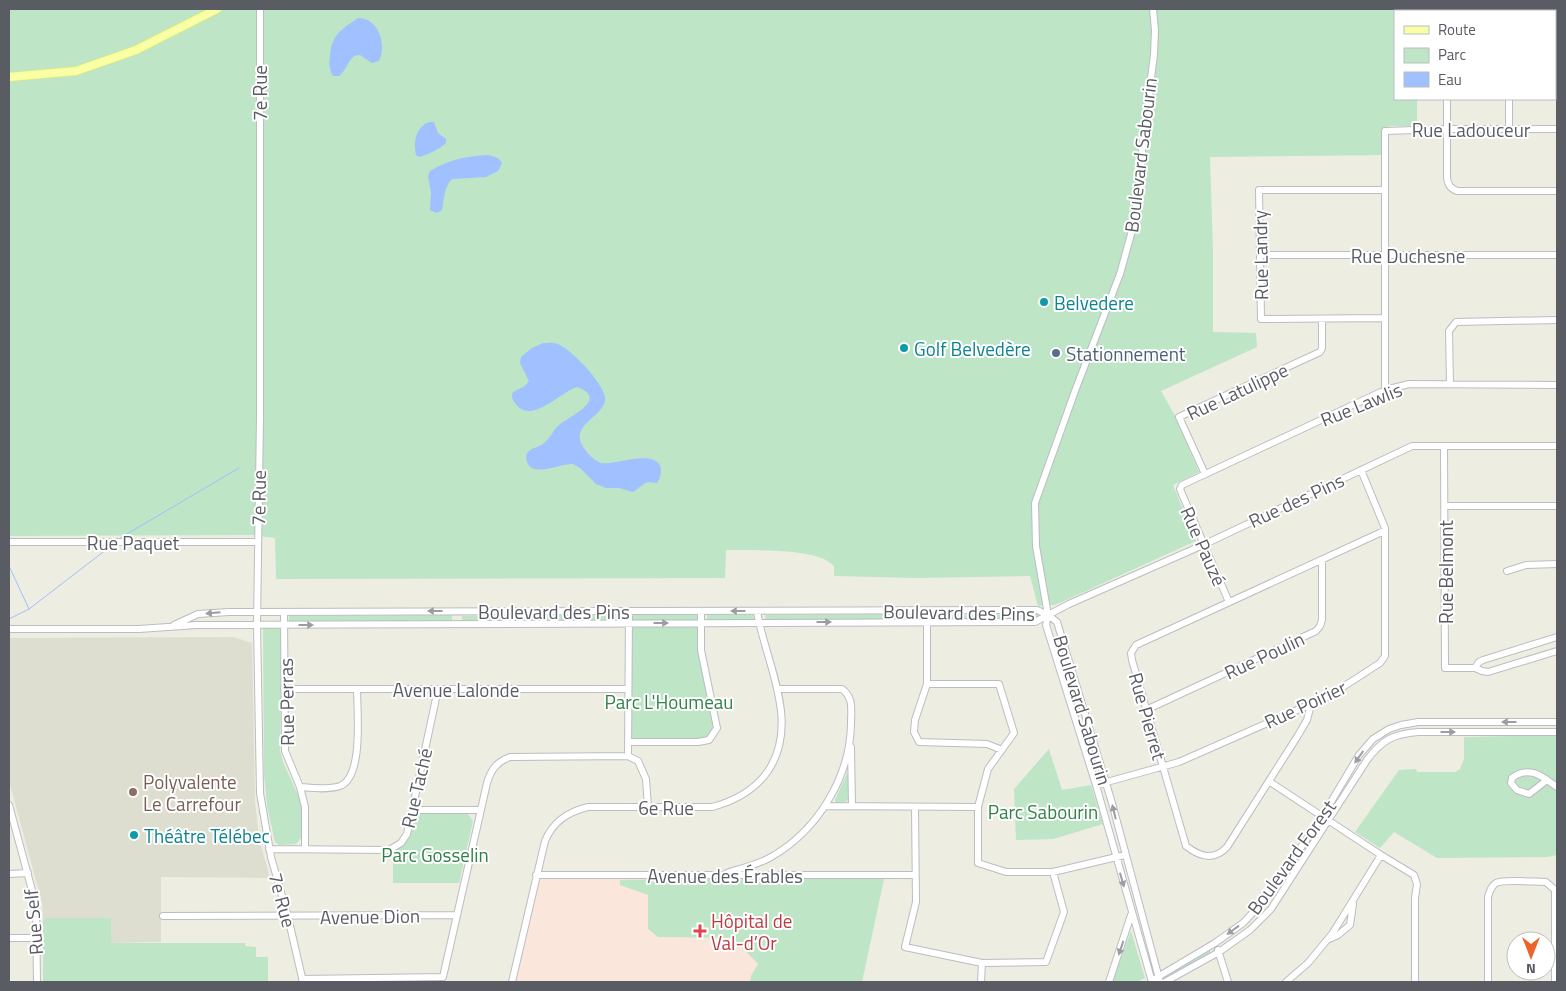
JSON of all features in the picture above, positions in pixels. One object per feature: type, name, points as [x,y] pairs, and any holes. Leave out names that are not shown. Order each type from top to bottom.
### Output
[{"type":"main road","points":[[9,77],[76,71],[136,50],[217,9]]},
{"type":"street","name":"7e Rue","points":[[260,9],[260,416],[257,625],[260,793],[269,849],[288,917],[302,980]]},
{"type":"street","name":"Boulevard Sabourin","points":[[1151,982],[1096,784],[1046,625],[1048,615],[1036,546],[1035,503],[1120,274],[1133,228],[1154,55],[1155,30],[1153,9]]},
{"type":"street","points":[[1447,100],[1447,178],[1448,185],[1452,189],[1457,191],[1557,191]]},
{"type":"street","points":[[1509,100],[1509,129]]},
{"type":"street","name":"Rue Ladouceur","points":[[1385,190],[1385,131],[1557,129]]},
{"type":"street","name":"Rue Landry","points":[[1322,320],[1261,319],[1259,190],[1385,190]]},
{"type":"street","points":[[1385,190],[1385,390]]},
{"type":"street","name":"Rue Duchesne","points":[[1260,255],[1557,255]]},
{"type":"street","points":[[1322,320],[1385,318]]},
{"type":"street","name":"Rue Latulippe","points":[[1205,474],[1179,417],[1320,352],[1322,348],[1322,320]]},
{"type":"street","points":[[1450,384],[1449,331],[1456,322],[1557,320]]},
{"type":"street","name":"Rue Lawlis","points":[[1180,489],[1182,485],[1385,390],[1409,384],[1557,385]]},
{"type":"street","name":"Rue des Pins","points":[[1048,615],[1412,446],[1557,446]]},
{"type":"street","name":"Rue Belmont","points":[[1444,446],[1445,668],[1476,668],[1488,672],[1557,651]]},
{"type":"street","name":"Rue Poirier","points":[[1096,784],[1179,762],[1330,696],[1380,663],[1384,656],[1385,528],[1361,470]]},
{"type":"street","name":"Rue Pauzé","points":[[1180,489],[1229,602]]},
{"type":"street","points":[[1445,506],[1557,506]]},
{"type":"street","name":"Rue Pierret","points":[[1311,704],[1307,720],[1270,782],[1227,847],[1222,852],[1213,856],[1204,856],[1186,846],[1132,660],[1131,653],[1136,645],[1384,531]]},
{"type":"street","name":"Rue Paquet","points":[[9,542],[258,542]]},
{"type":"street","name":"Rue Poulin","points":[[1146,710],[1316,630],[1322,620],[1322,560]]},
{"type":"street","points":[[1507,571],[1526,565],[1557,564]]},
{"type":"street","name":"Boulevard des Pins","points":[[258,612],[1037,610],[1048,615]]},
{"type":"street","name":"Boulevard des Pins","points":[[458,611],[458,624]]},
{"type":"street","points":[[628,756],[629,611]]},
{"type":"street","points":[[628,742],[698,742],[709,740],[718,728],[701,650],[701,611]]},
{"type":"street","name":"6e Rue","points":[[512,982],[536,875],[548,833],[559,820],[568,814],[588,807],[712,807],[736,800],[758,784],[772,766],[780,745],[782,720],[778,689],[757,611]]},
{"type":"street","points":[[927,611],[927,684],[915,720],[914,732],[919,742],[987,744],[1002,750]]},
{"type":"street","points":[[172,626],[198,614],[258,612]]},
{"type":"street","name":"Rue Perras","points":[[284,612],[285,751],[300,787],[305,807],[304,849]]},
{"type":"street","name":"Boulevard Sabourin","points":[[1048,615],[1057,622],[1105,782],[1160,980]]},
{"type":"street","name":"Boulevard des Pins","points":[[257,625],[1035,622],[1048,615]]},
{"type":"street","points":[[9,629],[157,629],[172,626],[257,625]]},
{"type":"street","points":[[1476,668],[1478,663],[1483,660],[1557,637]]},
{"type":"street","points":[[927,684],[999,684],[1014,733],[988,769],[978,807],[978,862],[1006,872],[1053,872],[1125,855]]},
{"type":"street","name":"Avenue Lalonde","points":[[284,689],[628,688]]},
{"type":"street","points":[[300,787],[340,786],[350,776],[358,740],[356,689]]},
{"type":"street","name":"Rue Taché","points":[[269,849],[389,850],[401,844],[407,834],[438,689]]},
{"type":"street","points":[[778,689],[842,689],[848,694],[851,704],[852,806]]},
{"type":"street","points":[[1418,722],[1418,732]]},
{"type":"street","name":"Boulevard Forest","points":[[1151,982],[1160,980],[1243,923],[1263,902],[1322,817],[1360,755],[1373,739],[1389,729],[1418,722],[1557,722]]},
{"type":"street","name":"Boulevard Forest","points":[[1165,982],[1219,952],[1250,930],[1271,908],[1376,748],[1390,737],[1403,733],[1418,732],[1557,732]]},
{"type":"street","points":[[722,875],[770,858],[796,840],[816,819],[842,773],[851,738]]},
{"type":"street","points":[[302,980],[444,977],[481,810],[492,770],[502,760],[510,757],[628,756],[638,761],[646,779],[648,807]]},
{"type":"street","points":[[1547,780],[1529,794],[1517,790],[1511,783],[1512,778],[1524,771],[1538,774],[1547,780],[1557,787]]},
{"type":"street","points":[[1270,782],[1329,822],[1414,875],[1417,884],[1415,898],[1415,982]]},
{"type":"street","name":"Rue Self","points":[[9,805],[36,905],[37,982]]},
{"type":"street","points":[[825,806],[978,807]]},
{"type":"street","points":[[915,807],[916,902],[905,947],[982,963],[1046,962],[1064,912],[1053,872]]},
{"type":"street","points":[[412,810],[481,810]]},
{"type":"street","points":[[1286,982],[1308,963],[1328,940],[1381,855]]},
{"type":"street","points":[[9,874],[28,873]]},
{"type":"street","name":"Avenue des Érables","points":[[536,875],[915,875]]},
{"type":"street","points":[[1488,982],[1488,897],[1491,888],[1498,882],[1546,882],[1554,890],[1555,931]]},
{"type":"street","points":[[1328,940],[1338,935],[1350,925],[1353,900]]},
{"type":"street","points":[[1109,982],[1131,914]]},
{"type":"street","name":"Avenue Dion","points":[[164,916],[457,915]]},
{"type":"street","points":[[9,938],[37,938]]},
{"type":"street","points":[[1215,943],[1228,982]]},
{"type":"street","points":[[981,982],[982,963]]},
{"type":"shaded area","name":"Polyvalente Le Carrefour","points":[[233,637],[252,643],[255,802],[259,838],[270,878],[161,877],[161,942],[111,943],[111,918],[47,918],[43,920],[42,903],[9,781],[9,638]]},
{"type":"shaded area","name":"Hôpital de Val-d’Or","points":[[538,879],[884,879],[862,982],[515,982]]},
{"type":"green space","points":[[9,9],[1416,9],[1394,10],[1394,100],[1417,100],[1417,126],[1388,126],[1388,155],[1210,157],[1213,332],[1256,333],[1257,347],[1161,391],[1174,414],[1199,472],[1173,485],[1196,541],[1055,605],[1038,606],[1030,576],[916,578],[834,576],[834,566],[824,559],[803,553],[763,550],[726,550],[725,578],[276,579],[275,538],[253,535],[9,536]]},
{"type":"green space","points":[[922,614],[922,620],[766,620],[765,618],[766,615]]},
{"type":"green space","points":[[1040,614],[1040,617],[1024,619],[932,620],[931,615]]},
{"type":"green space","points":[[452,615],[452,621],[289,621],[289,616]]},
{"type":"green space","points":[[624,615],[624,620],[462,620],[462,616]]},
{"type":"green space","points":[[633,615],[697,615],[697,620],[633,620]]},
{"type":"green space","points":[[707,615],[753,615],[754,618],[753,620],[707,620]]},
{"type":"green space","name":"Parc L'Houmeau","points":[[701,622],[701,650],[717,728],[709,740],[628,742],[629,623]]},
{"type":"green space","points":[[263,628],[282,628],[280,750],[283,762],[301,802],[301,838],[296,844],[279,845],[275,842],[267,806],[264,774]]},
{"type":"green space","points":[[1557,735],[1557,855],[1547,857],[1437,858],[1394,832],[1380,848],[1355,832],[1399,770],[1416,769],[1417,772],[1455,772],[1460,769],[1464,759],[1464,737]]},
{"type":"green space","name":"Parc Sabourin","points":[[1049,749],[1062,790],[1091,785],[1103,824],[1053,839],[1016,840],[1014,789]]},
{"type":"green space","points":[[849,772],[849,799],[845,802],[836,803],[835,800]]},
{"type":"green space","name":"Parc Gosselin","points":[[421,813],[467,813],[473,821],[459,883],[393,883],[393,853],[409,838],[415,816]]},
{"type":"green space","points":[[884,879],[862,982],[750,982],[751,976],[758,964],[733,938],[658,937],[648,929],[648,895],[620,885],[620,880]]},
{"type":"green space","points":[[47,918],[111,918],[111,943],[245,943],[245,946],[256,947],[256,957],[268,957],[268,982],[43,982],[43,920]]},
{"type":"green space","points":[[1131,931],[1145,978],[1136,982],[1112,982]]},
{"type":"green space","points":[[1209,950],[1211,953],[1164,979],[1174,972],[1177,967]]},
{"type":"water","points":[[358,18],[371,22],[376,27],[382,48],[379,61],[372,63],[360,55],[354,56],[339,76],[333,76],[329,64],[335,37],[342,29]]},
{"type":"water","points":[[429,122],[434,122],[438,133],[446,139],[446,143],[433,152],[419,157],[416,155],[415,150],[416,136],[421,127]]},
{"type":"water","points":[[488,155],[496,157],[501,161],[502,163],[498,171],[486,177],[452,179],[446,189],[442,210],[437,213],[430,210],[431,192],[428,176],[430,171],[458,159]]},
{"type":"water","points":[[543,343],[553,343],[564,347],[588,369],[601,387],[605,401],[603,407],[581,432],[582,445],[588,453],[601,463],[644,458],[652,459],[658,463],[661,469],[657,483],[645,483],[633,492],[619,488],[606,488],[596,484],[580,468],[573,464],[538,469],[532,468],[528,464],[526,457],[529,451],[544,443],[559,425],[589,402],[590,397],[586,392],[577,387],[546,406],[537,409],[529,411],[522,409],[515,403],[512,398],[513,392],[525,386],[529,381],[520,363],[521,357],[532,348]]},
{"type":"waterway","points":[[120,538],[239,468]]},
{"type":"waterway","points":[[9,619],[29,609],[111,546]]},
{"type":"waterway","points":[[9,566],[29,609]]},
{"type":"place","name":"Belvedere","points":[[1044,302]]},
{"type":"place","name":"Golf Belvedère","points":[[904,348]]},
{"type":"place","name":"Stationnement","points":[[1056,353]]},
{"type":"place","name":"Polyvalente Le Carrefour","points":[[133,792]]},
{"type":"place","name":"Théâtre Télébec","points":[[134,835]]},
{"type":"place","name":"Hôpital de Val-d’Or","points":[[700,931]]}]
